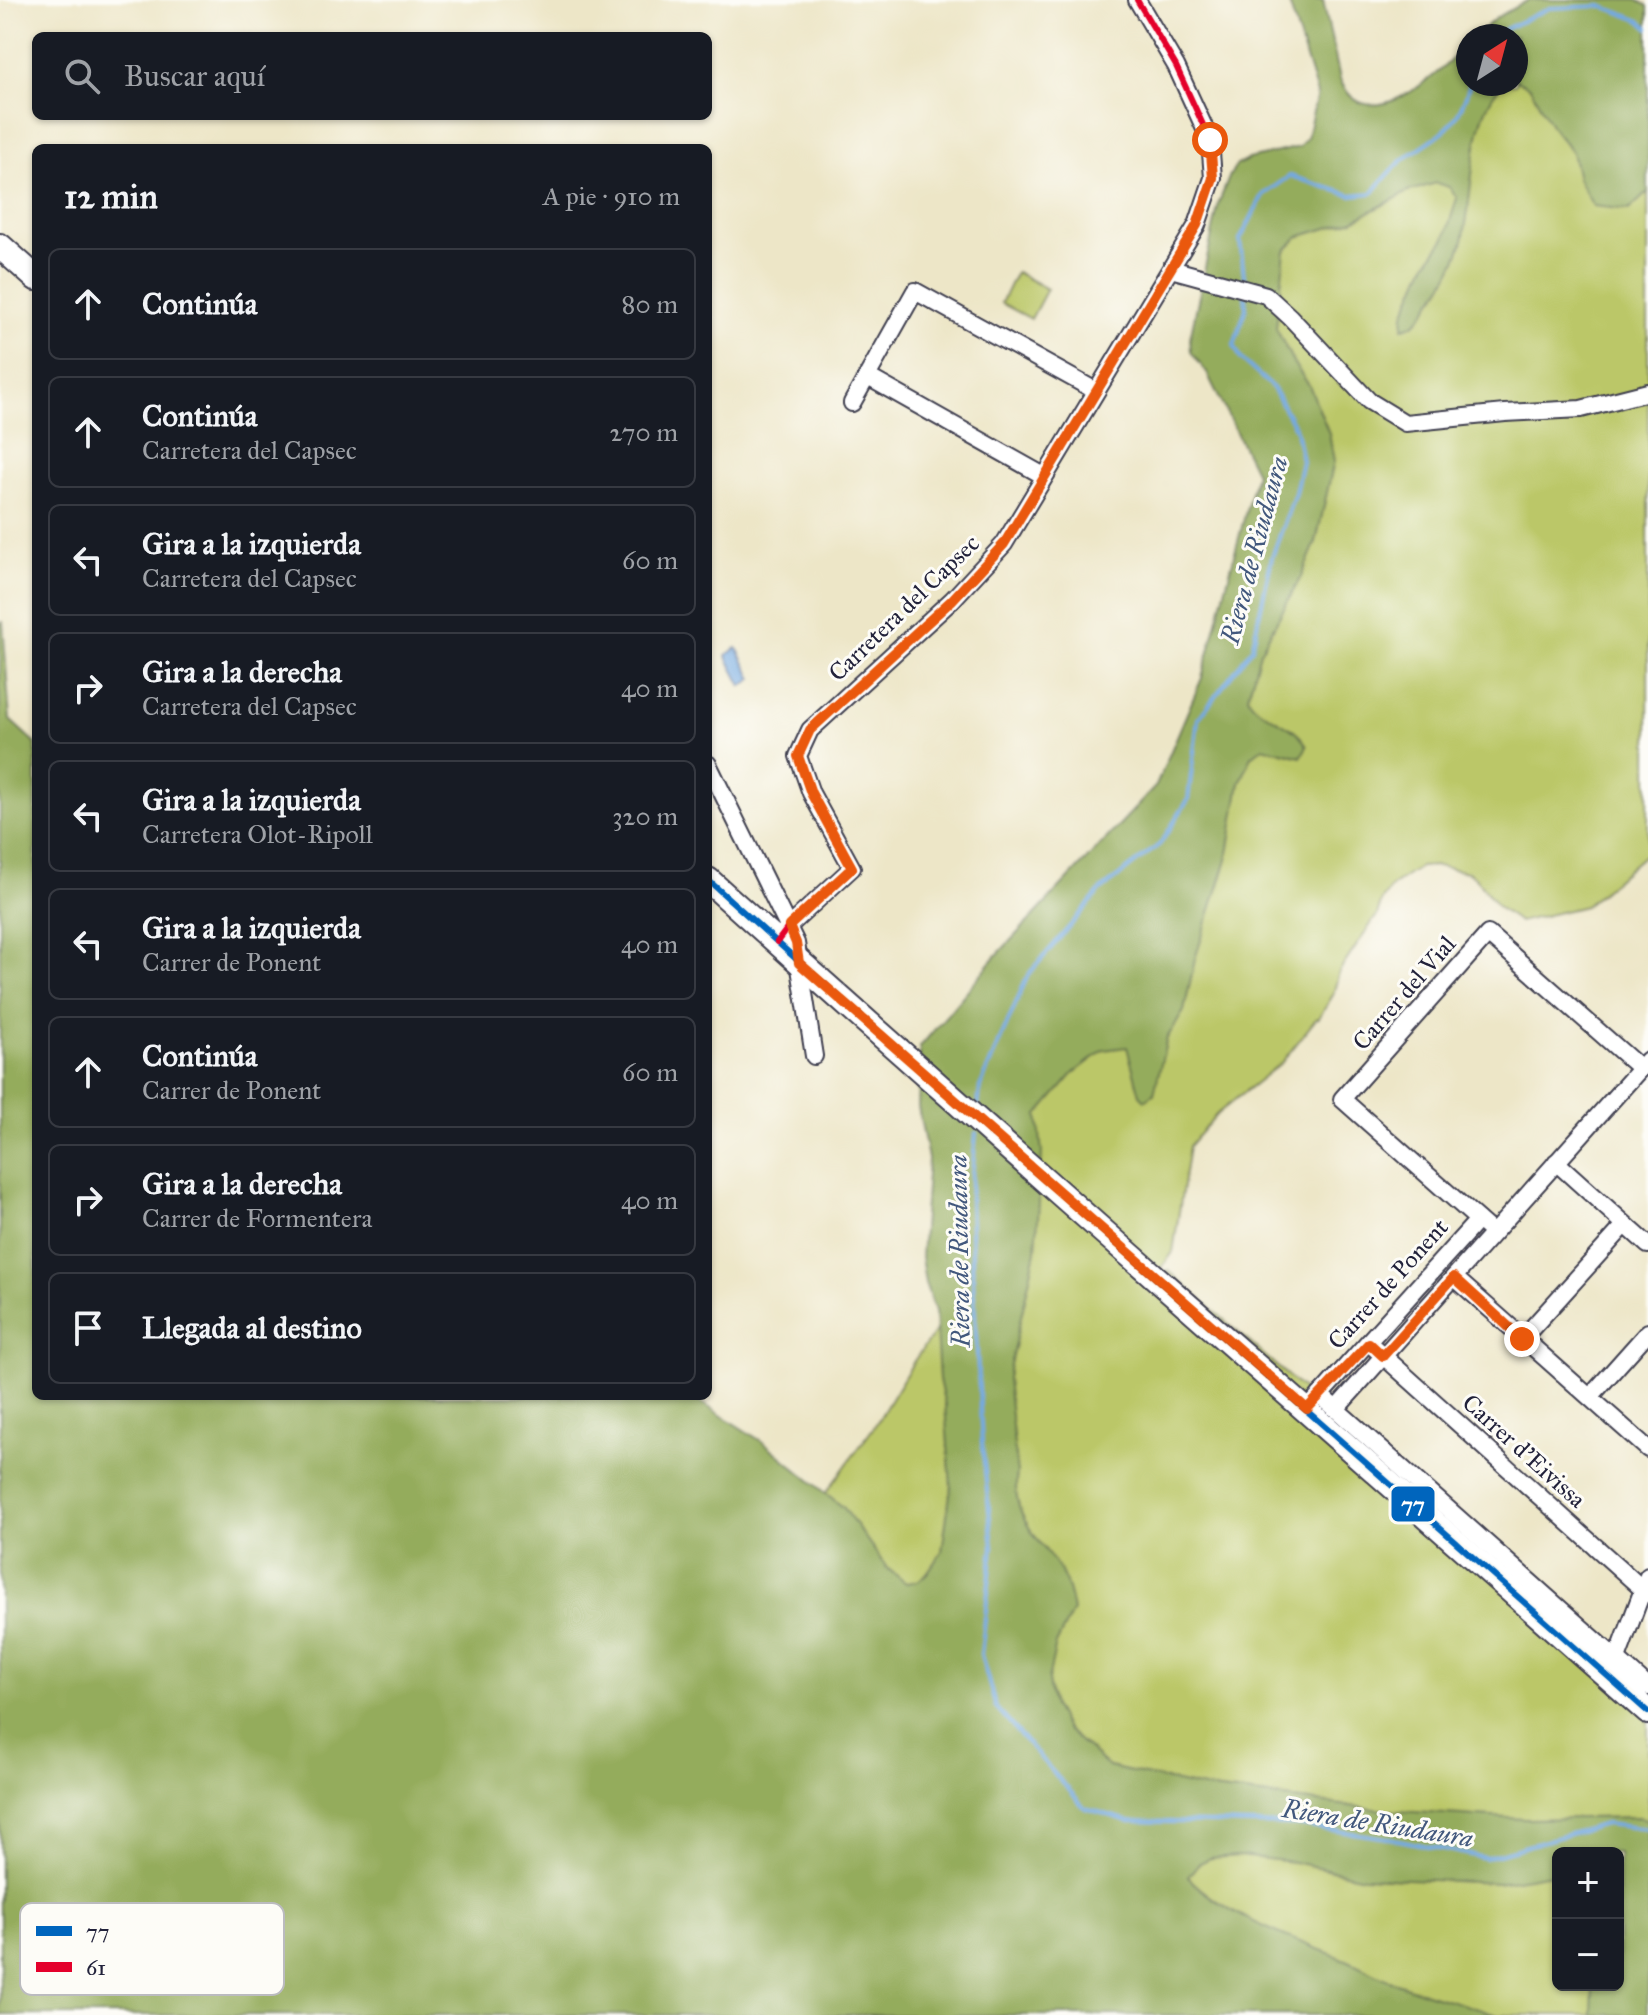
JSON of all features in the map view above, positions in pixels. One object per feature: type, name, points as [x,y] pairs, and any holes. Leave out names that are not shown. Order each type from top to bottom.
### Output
[{"type":"main road","points":[[0,246],[32,274]]},
{"type":"main road","points":[[712,883],[783,934],[799,963],[1022,1159],[1319,1396],[1648,1712]]},
{"type":"street","name":"Carretera del Capsec","points":[[783,934],[852,868],[811,793],[798,756],[810,730],[886,663],[963,589],[1004,544],[1157,293],[1207,203],[1213,178],[1210,140],[1176,66],[1137,0]]},
{"type":"street","points":[[1171,269],[1266,295],[1369,401],[1405,423],[1581,409],[1648,392]]},
{"type":"street","points":[[852,403],[915,291],[1096,391]]},
{"type":"street","points":[[868,377],[1044,476]]},
{"type":"street","points":[[712,773],[783,934]]},
{"type":"street","name":"Carrer del Vial","points":[[1478,1220],[1342,1099],[1488,934],[1644,1064]]},
{"type":"street","points":[[799,963],[814,1056]]},
{"type":"street","name":"Carrer de Ponent","points":[[1336,1409],[1644,1064]]},
{"type":"street","points":[[1556,1162],[1648,1245]]},
{"type":"street","name":"Carrer de Ponent","points":[[1319,1396],[1478,1220],[1493,1233]]},
{"type":"street","points":[[1522,1339],[1625,1225]]},
{"type":"street","points":[[1454,1277],[1648,1449]]},
{"type":"street","points":[[1590,1397],[1648,1332]]},
{"type":"street","name":"Carrer d'Eivissa","points":[[1369,1343],[1646,1586]]},
{"type":"street","points":[[1319,1396],[1648,1687]]},
{"type":"street","points":[[1617,1659],[1646,1586]]},
{"type":"green space","points":[[1288,0],[1323,0],[1340,79],[1352,97],[1367,104],[1385,103],[1404,96],[1423,84],[1456,55],[1456,96],[1494,96],[1478,137],[1462,244],[1444,283],[1416,322],[1403,328],[1404,314],[1425,266],[1445,238],[1457,198],[1449,187],[1436,183],[1410,191],[1354,220],[1298,237],[1285,251],[1276,328],[1294,364],[1309,385],[1329,433],[1334,461],[1316,542],[1302,575],[1260,652],[1248,696],[1258,709],[1293,730],[1307,746],[1301,757],[1263,747],[1252,756],[1240,783],[1227,860],[1195,959],[1184,1011],[1167,1038],[1154,1094],[1145,1100],[1140,1095],[1127,1047],[1104,1050],[1074,1073],[1038,1115],[1042,1153],[1036,1251],[1007,1378],[1018,1504],[1029,1528],[1062,1574],[1073,1611],[1056,1644],[1048,1680],[1050,1693],[1053,1706],[1066,1729],[1109,1767],[1204,1788],[1383,1810],[1524,1819],[1639,1817],[1648,1820],[1648,2015],[1592,2015],[1593,1991],[1624,1991],[1624,1847],[1552,1847],[1552,1874],[1497,1883],[1364,1877],[1293,1862],[1240,1856],[1210,1858],[1198,1864],[1188,1877],[1219,1902],[1277,1933],[1391,1981],[1497,2015],[0,2015],[0,623],[3,622],[10,720],[32,740],[32,1400],[697,1400],[766,1444],[844,1508],[887,1568],[906,1583],[918,1581],[942,1551],[951,1487],[935,1311],[925,1283],[921,1257],[928,1159],[918,1107],[920,1047],[997,955],[1156,786],[1202,678],[1256,473],[1207,373],[1191,352],[1190,338],[1219,202],[1230,175],[1237,165],[1249,159],[1299,147],[1307,137],[1317,94]]},
{"type":"green space","points":[[1529,0],[1637,0],[1648,6],[1648,192],[1629,210],[1593,206],[1578,179],[1572,152],[1553,129],[1528,86],[1528,24],[1489,24]]},
{"type":"green space","points":[[1528,32],[1648,38],[1648,852],[1585,906],[1519,922],[1499,908],[1468,872],[1437,866],[1420,867],[1392,886],[1382,900],[1377,915],[1339,972],[1333,995],[1319,1018],[1282,1062],[1217,1114],[1189,1146],[1173,1252],[1163,1266],[1163,1274],[1168,1270],[1648,1695],[1648,2015],[457,2015],[874,1427],[914,1361],[956,1302],[1103,888],[1270,585],[1232,285],[1456,94],[1528,96]]},
{"type":"green space","points":[[1016,272],[1047,289],[1031,319],[1001,303]]},
{"type":"water","points":[[737,648],[753,679],[742,686],[726,655]]},
{"type":"waterway","name":"Riera de Riudaura","points":[[1516,24],[1549,8],[1602,6],[1641,21],[1648,28]]},
{"type":"waterway","name":"Riera de Riudaura","points":[[1245,285],[1240,240],[1263,195],[1290,176],[1351,195],[1372,193],[1398,165],[1444,131],[1458,114],[1466,96]]},
{"type":"waterway","name":"Riera de Riudaura","points":[[978,1108],[980,1087],[1028,975],[1100,891],[1160,844],[1188,800],[1198,719],[1252,648],[1272,557],[1295,493],[1302,461],[1296,430],[1273,388],[1241,359],[1234,345],[1246,309],[1245,293]]},
{"type":"waterway","name":"Riera de Riudaura","points":[[976,1133],[970,1197],[972,1261],[982,1443],[993,1547],[981,1655],[996,1708],[1085,1808],[1129,1821],[1296,1825],[1394,1839],[1485,1858],[1605,1824],[1648,1829]]},
{"type":"transit line","name":"61","points":[[777,942],[789,926],[852,868],[811,793],[798,756],[810,730],[952,600],[1004,544],[1197,225],[1213,178],[1210,140],[1176,66],[1137,0]]},
{"type":"transit line","name":"77","points":[[712,884],[1648,1712]]},
{"type":"route","points":[[1210,140],[1213,178],[1197,225],[1004,544],[952,600],[810,730],[798,756],[811,793],[852,868],[789,926],[799,963],[1307,1409],[1369,1343],[1383,1356],[1454,1277],[1522,1339]]}]
